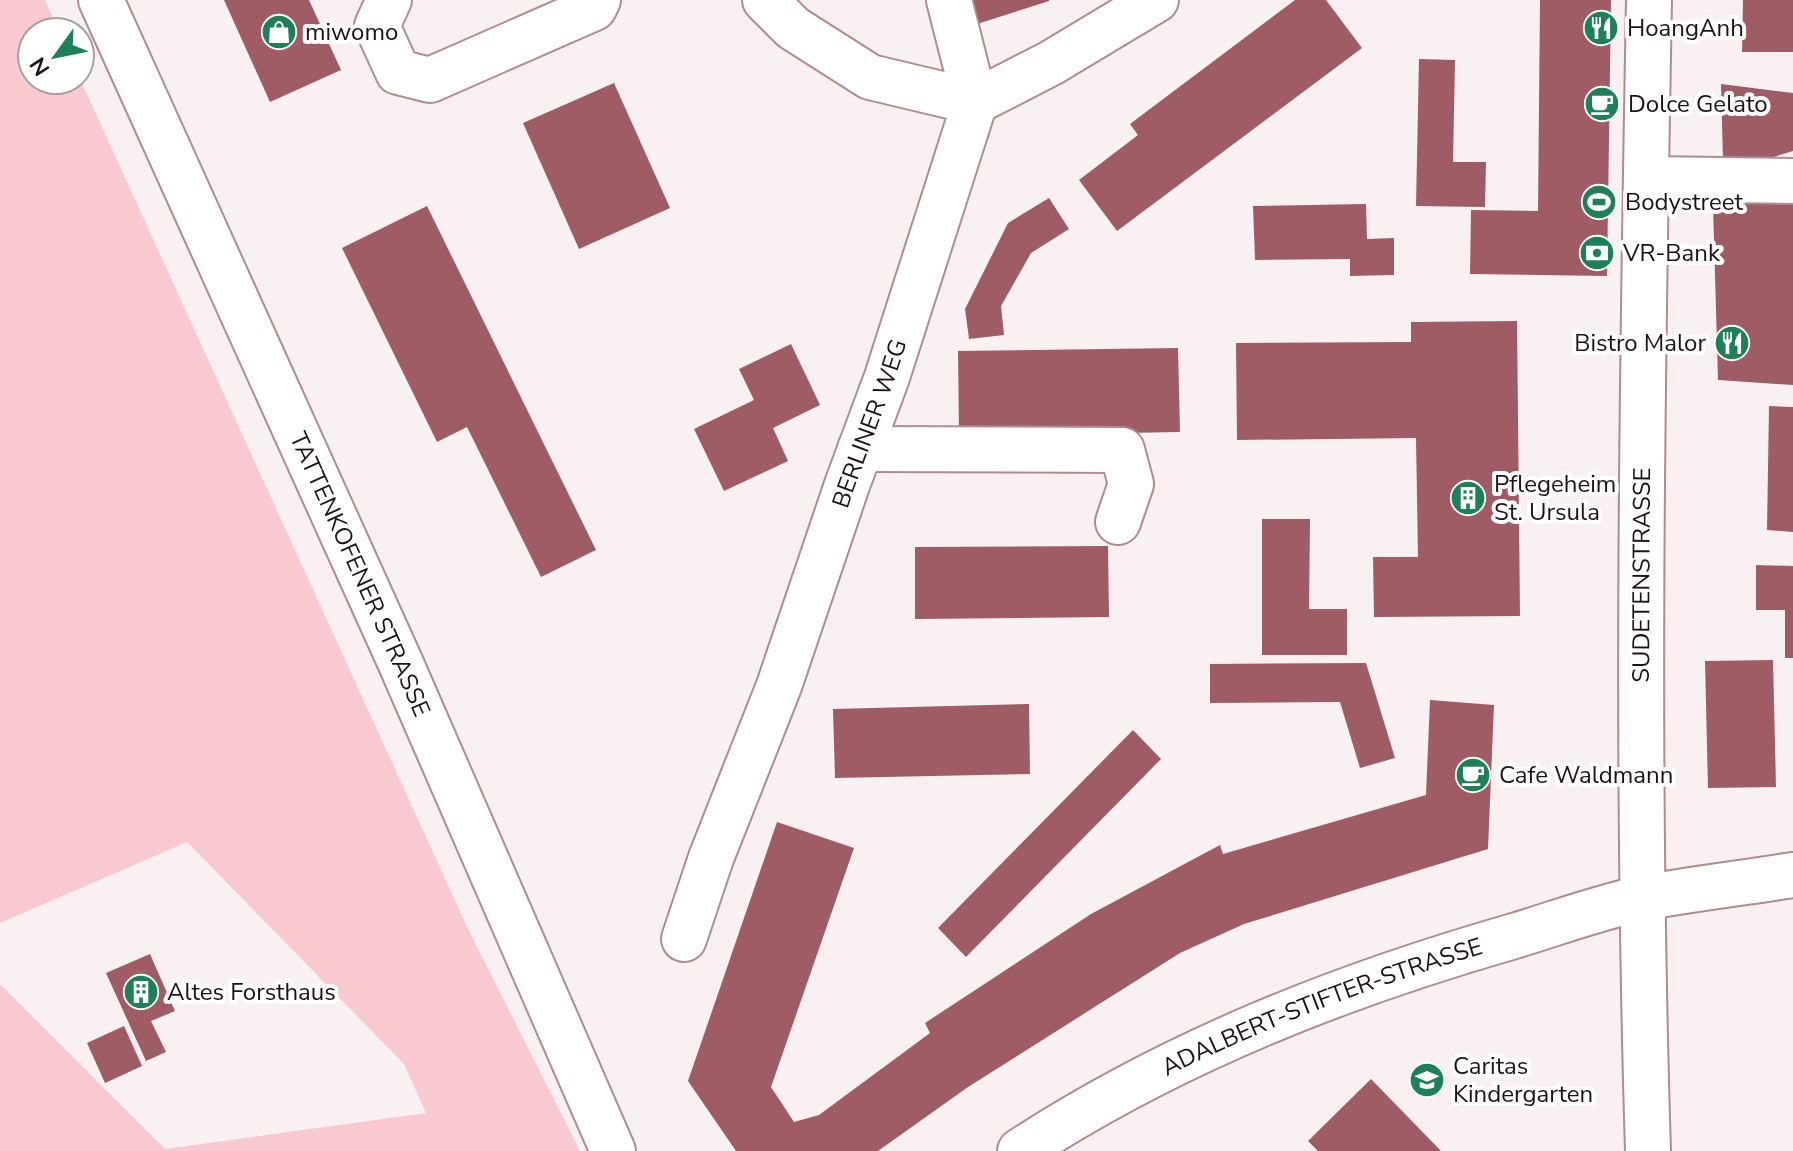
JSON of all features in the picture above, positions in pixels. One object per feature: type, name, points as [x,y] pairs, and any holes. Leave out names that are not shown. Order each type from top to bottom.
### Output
[{"type":"street","name":"TATTENKOFENER STRASSE","points":[[101,0],[401,664],[613,1151]]},
{"type":"street","points":[[389,0],[377,26],[398,72],[430,80],[594,8],[598,0]]},
{"type":"street","points":[[765,0],[793,28],[870,77],[975,102],[1051,63],[1156,0]]},
{"type":"street","points":[[949,0],[975,102]]},
{"type":"street","name":"SUDETENSTRASSE","points":[[1648,1151],[1640,899],[1649,0]]},
{"type":"street","name":"BERLINER WEG","points":[[684,939],[711,858],[779,686],[892,363],[975,102]]},
{"type":"street","points":[[1646,179],[1793,181]]},
{"type":"street","points":[[860,449],[1122,450],[1131,484],[1118,522]]},
{"type":"street","name":"ADALBERT-STIFTER-STRASSE","points":[[1020,1151],[1058,1126],[1176,1062],[1304,1004],[1469,949],[1640,899],[1793,875]]},
{"type":"shaded area","points":[[0,0],[45,0],[52,16],[16,16],[16,96],[88,96],[468,929],[580,1151],[0,1151],[0,984],[165,1149],[426,1113],[404,1064],[187,842],[0,923]]},
{"type":"building","points":[[224,0],[309,0],[341,70],[270,102]]},
{"type":"building","points":[[970,0],[1049,0],[1049,1],[977,24]]},
{"type":"building","points":[[1295,0],[1326,0],[1362,48],[1117,231],[1079,180],[1138,135],[1130,124]]},
{"type":"building","points":[[1540,0],[1611,0],[1607,276],[1470,274],[1471,210],[1538,211]]},
{"type":"building","points":[[1743,0],[1793,0],[1793,52],[1742,52]]},
{"type":"building","points":[[1419,59],[1455,60],[1453,162],[1486,162],[1485,207],[1416,206]]},
{"type":"building","points":[[614,83],[670,208],[579,249],[523,123]]},
{"type":"building","points":[[1721,84],[1793,93],[1793,151],[1760,161],[1723,161]]},
{"type":"building","points":[[1049,198],[1069,229],[1031,253],[1001,306],[1004,335],[969,339],[965,309],[1008,223]]},
{"type":"building","points":[[1793,199],[1793,385],[1718,380],[1713,205]]},
{"type":"building","points":[[1366,204],[1367,239],[1394,238],[1394,275],[1350,276],[1350,259],[1255,260],[1253,206]]},
{"type":"building","points":[[427,206],[596,550],[541,577],[467,427],[437,442],[342,248]]},
{"type":"building","name":"Pflegeheim St. Ursula","points":[[1517,321],[1520,616],[1374,617],[1373,557],[1418,557],[1416,438],[1237,440],[1236,343],[1411,342],[1411,322]]},
{"type":"building","points":[[791,344],[820,405],[773,428],[788,461],[724,491],[694,429],[754,400],[739,369]]},
{"type":"building","points":[[1178,348],[1180,432],[959,436],[958,351]]},
{"type":"building","points":[[1769,406],[1793,407],[1793,532],[1767,530]]},
{"type":"building","points":[[1262,519],[1310,519],[1309,609],[1347,609],[1347,655],[1262,655]]},
{"type":"building","points":[[1108,546],[1109,617],[915,619],[915,547]]},
{"type":"building","points":[[1756,565],[1793,566],[1793,658],[1785,658],[1785,610],[1756,610]]},
{"type":"building","points":[[1773,660],[1776,787],[1708,788],[1705,661]]},
{"type":"building","points":[[1366,663],[1395,758],[1360,768],[1340,702],[1210,703],[1210,664]]},
{"type":"building","points":[[1430,700],[1494,705],[1488,849],[1244,924],[1180,953],[968,1087],[878,1151],[736,1151],[688,1081],[777,822],[854,848],[771,1087],[794,1122],[819,1115],[930,1033],[925,1023],[1091,914],[1220,845],[1223,854],[1426,795]]},
{"type":"building","points":[[1029,704],[1030,774],[835,778],[833,709]]},
{"type":"building","points":[[1133,730],[1161,759],[966,957],[938,928]]},
{"type":"building","name":"Altes Forsthaus","points":[[150,954],[175,1011],[151,1021],[166,1052],[146,1061],[106,973]]},
{"type":"building","points":[[124,1026],[142,1066],[105,1083],[87,1043]]},
{"type":"building","points":[[1371,1079],[1441,1151],[1318,1151],[1308,1141]]},
{"type":"place","name":"HoangAnh","points":[[1601,28]]},
{"type":"place","name":"miwomo","points":[[279,32]]},
{"type":"place","name":"Dolce Gelato","points":[[1602,104]]},
{"type":"place","name":"Bodystreet","points":[[1599,202]]},
{"type":"place","name":"VR-Bank","points":[[1597,253]]},
{"type":"place","name":"Bistro Malor","points":[[1732,343]]},
{"type":"place","name":"Pflegeheim St. Ursula","points":[[1468,498]]},
{"type":"place","name":"Cafe Waldmann","points":[[1473,775]]},
{"type":"place","name":"Altes Forsthaus","points":[[141,992]]},
{"type":"place","name":"Caritas Kindergarten","points":[[1427,1080]]}]
